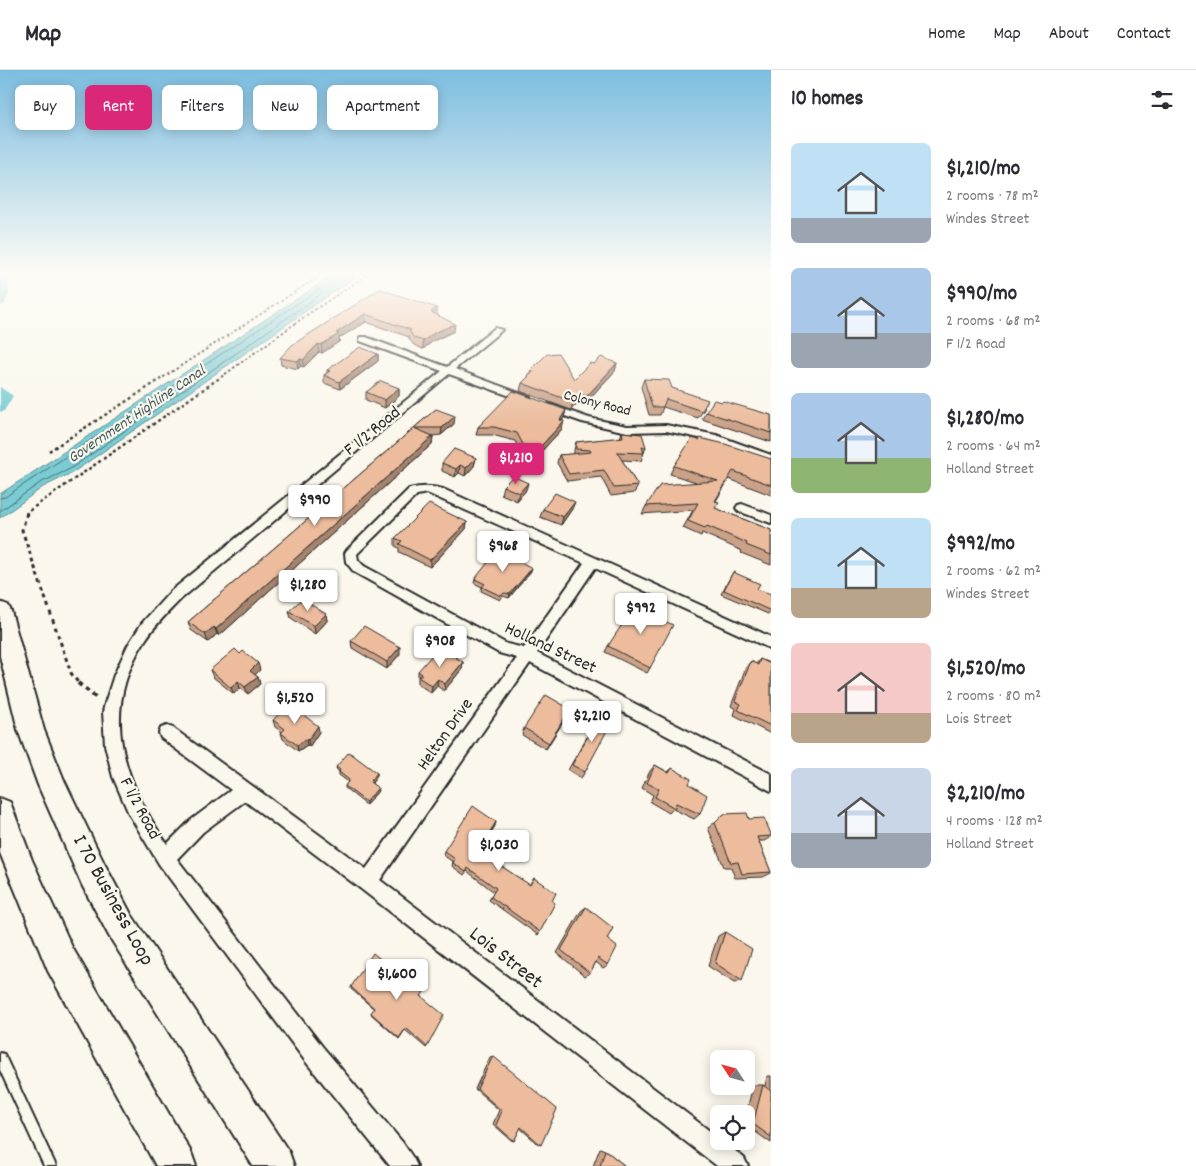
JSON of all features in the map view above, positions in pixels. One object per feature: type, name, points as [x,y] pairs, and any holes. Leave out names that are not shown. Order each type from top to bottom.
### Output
[{"type":"main road","name":"I 70 Business Loop","points":[[0,612],[32,730],[52,784],[93,874],[120,925],[275,1166]]},
{"type":"main road","points":[[0,812],[19,866],[60,959],[176,1166]]},
{"type":"street","name":"F 1/2 Road","points":[[405,1166],[314,1054],[165,858],[129,796],[118,769],[112,742],[111,710],[121,672],[133,645],[150,622],[176,595],[498,330]]},
{"type":"street","name":"Colony Road","points":[[363,339],[586,420],[627,429],[666,428],[716,438],[771,459]]},
{"type":"street","name":"Holland Street","points":[[592,562],[439,492],[428,489],[413,492],[351,553],[352,562],[359,569],[504,649],[528,654],[771,783]]},
{"type":"street","points":[[742,508],[771,519]]},
{"type":"street","points":[[592,562],[771,643]]},
{"type":"street","name":"Helton Drive","points":[[368,882],[592,562]]},
{"type":"street","name":"Lois Street","points":[[167,733],[368,882],[736,1166]]},
{"type":"street","points":[[165,858],[198,826],[244,791]]},
{"type":"lane","points":[[0,1058],[50,1166]]},
{"type":"path","points":[[49,451],[245,324]]},
{"type":"path","points":[[111,710],[80,686],[71,673],[22,530],[27,512],[153,426],[294,324]]},
{"type":"water","name":"Government Highline Canal","points":[[258,324],[287,324],[72,473],[43,487],[0,518],[0,494]]},
{"type":"building","points":[[325,324],[350,324],[336,333],[339,334],[321,345],[318,344],[303,360],[297,361],[280,358],[292,345]]},
{"type":"building","points":[[394,324],[455,324],[434,333],[423,341],[414,338],[409,331],[411,330]]},
{"type":"building","points":[[360,347],[378,354],[339,382],[324,375],[330,371],[327,370]]},
{"type":"building","points":[[558,353],[574,379],[590,363],[594,364],[601,357],[617,363],[587,396],[581,394],[573,402],[522,383],[533,372],[530,371],[547,354]]},
{"type":"building","points":[[644,379],[669,380],[672,388],[708,400],[702,411],[666,399],[663,407],[652,407]]},
{"type":"building","points":[[381,381],[399,388],[385,400],[366,392]]},
{"type":"building","points":[[513,391],[566,410],[560,420],[564,421],[530,458],[517,433],[494,427],[478,427]]},
{"type":"building","points":[[714,400],[771,415],[771,433],[706,412]]},
{"type":"building","points":[[436,409],[455,416],[442,428],[414,428],[433,436],[216,629],[214,627],[205,634],[188,622]]},
{"type":"building","points":[[622,432],[642,434],[646,447],[642,447],[644,453],[617,452],[638,486],[614,488],[604,470],[569,474],[559,455],[591,452],[590,450],[576,449],[576,442],[623,437]]},
{"type":"building","points":[[692,438],[725,444],[771,459],[771,485],[733,471],[715,501],[719,502],[715,508],[771,530],[771,555],[707,526],[705,528],[688,521],[698,503],[646,506],[660,485],[718,481],[674,466]]},
{"type":"building","points":[[454,449],[476,458],[466,468],[460,465],[456,469],[442,463]]},
{"type":"building","points":[[513,476],[528,483],[519,493],[503,486]]},
{"type":"building","points":[[555,493],[575,502],[563,517],[543,509]]},
{"type":"building","points":[[429,504],[467,522],[430,560],[399,544],[402,541],[395,538]]},
{"type":"building","points":[[506,550],[518,555],[515,559],[532,568],[510,594],[504,593],[501,596],[482,587],[485,584],[475,579],[497,551],[503,554]]},
{"type":"building","points":[[733,572],[760,584],[757,589],[771,594],[771,611],[724,590]]},
{"type":"building","points":[[302,599],[326,614],[314,626],[289,611]]},
{"type":"building","points":[[636,603],[662,615],[660,619],[673,625],[650,668],[608,646]]},
{"type":"building","points":[[364,626],[400,647],[387,662],[351,641]]},
{"type":"building","points":[[447,648],[458,655],[455,657],[463,662],[445,684],[438,679],[432,686],[418,677],[422,674],[418,671],[433,654],[439,658]]},
{"type":"building","points":[[235,649],[240,654],[243,651],[258,663],[250,671],[258,677],[245,687],[238,681],[231,688],[210,670]]},
{"type":"building","points":[[760,659],[771,664],[771,726],[738,710],[741,704],[735,701],[751,661],[758,665]]},
{"type":"building","points":[[546,695],[570,709],[549,743],[524,728]]},
{"type":"building","points":[[289,704],[318,726],[308,740],[306,739],[297,745],[281,733],[285,729],[273,720]]},
{"type":"building","points":[[600,714],[612,721],[585,772],[572,765]]},
{"type":"building","points":[[349,752],[377,773],[370,782],[378,788],[366,802],[345,786],[349,780],[336,767]]},
{"type":"building","points":[[655,765],[669,773],[672,768],[691,779],[689,784],[707,795],[700,814],[676,803],[675,808],[655,797],[659,789],[647,783]]},
{"type":"building","points":[[473,806],[496,822],[478,851],[530,885],[534,878],[556,893],[552,901],[555,903],[540,932],[491,897],[496,888],[468,868],[466,872],[453,863],[455,859],[444,851]]},
{"type":"building","points":[[747,813],[749,819],[764,818],[771,834],[771,836],[757,837],[771,872],[742,874],[738,862],[731,863],[715,823],[724,814]]},
{"type":"building","points":[[586,907],[613,928],[607,939],[617,947],[608,965],[598,958],[590,973],[561,950]]},
{"type":"building","points":[[725,932],[752,949],[742,981],[715,963]]},
{"type":"building","points":[[373,953],[424,992],[421,996],[444,1015],[427,1047],[406,1028],[399,1038],[371,1013],[374,1008],[351,987]]},
{"type":"building","points":[[493,1056],[557,1109],[541,1145],[521,1127],[514,1141],[496,1125],[502,1111],[477,1089]]},
{"type":"building","points":[[763,1085],[771,1091],[771,1137],[755,1125],[755,1116]]},
{"type":"building","points":[[605,1150],[625,1166],[600,1166]]},
{"type":"waterway","points":[[0,391],[7,396],[0,408]]}]
